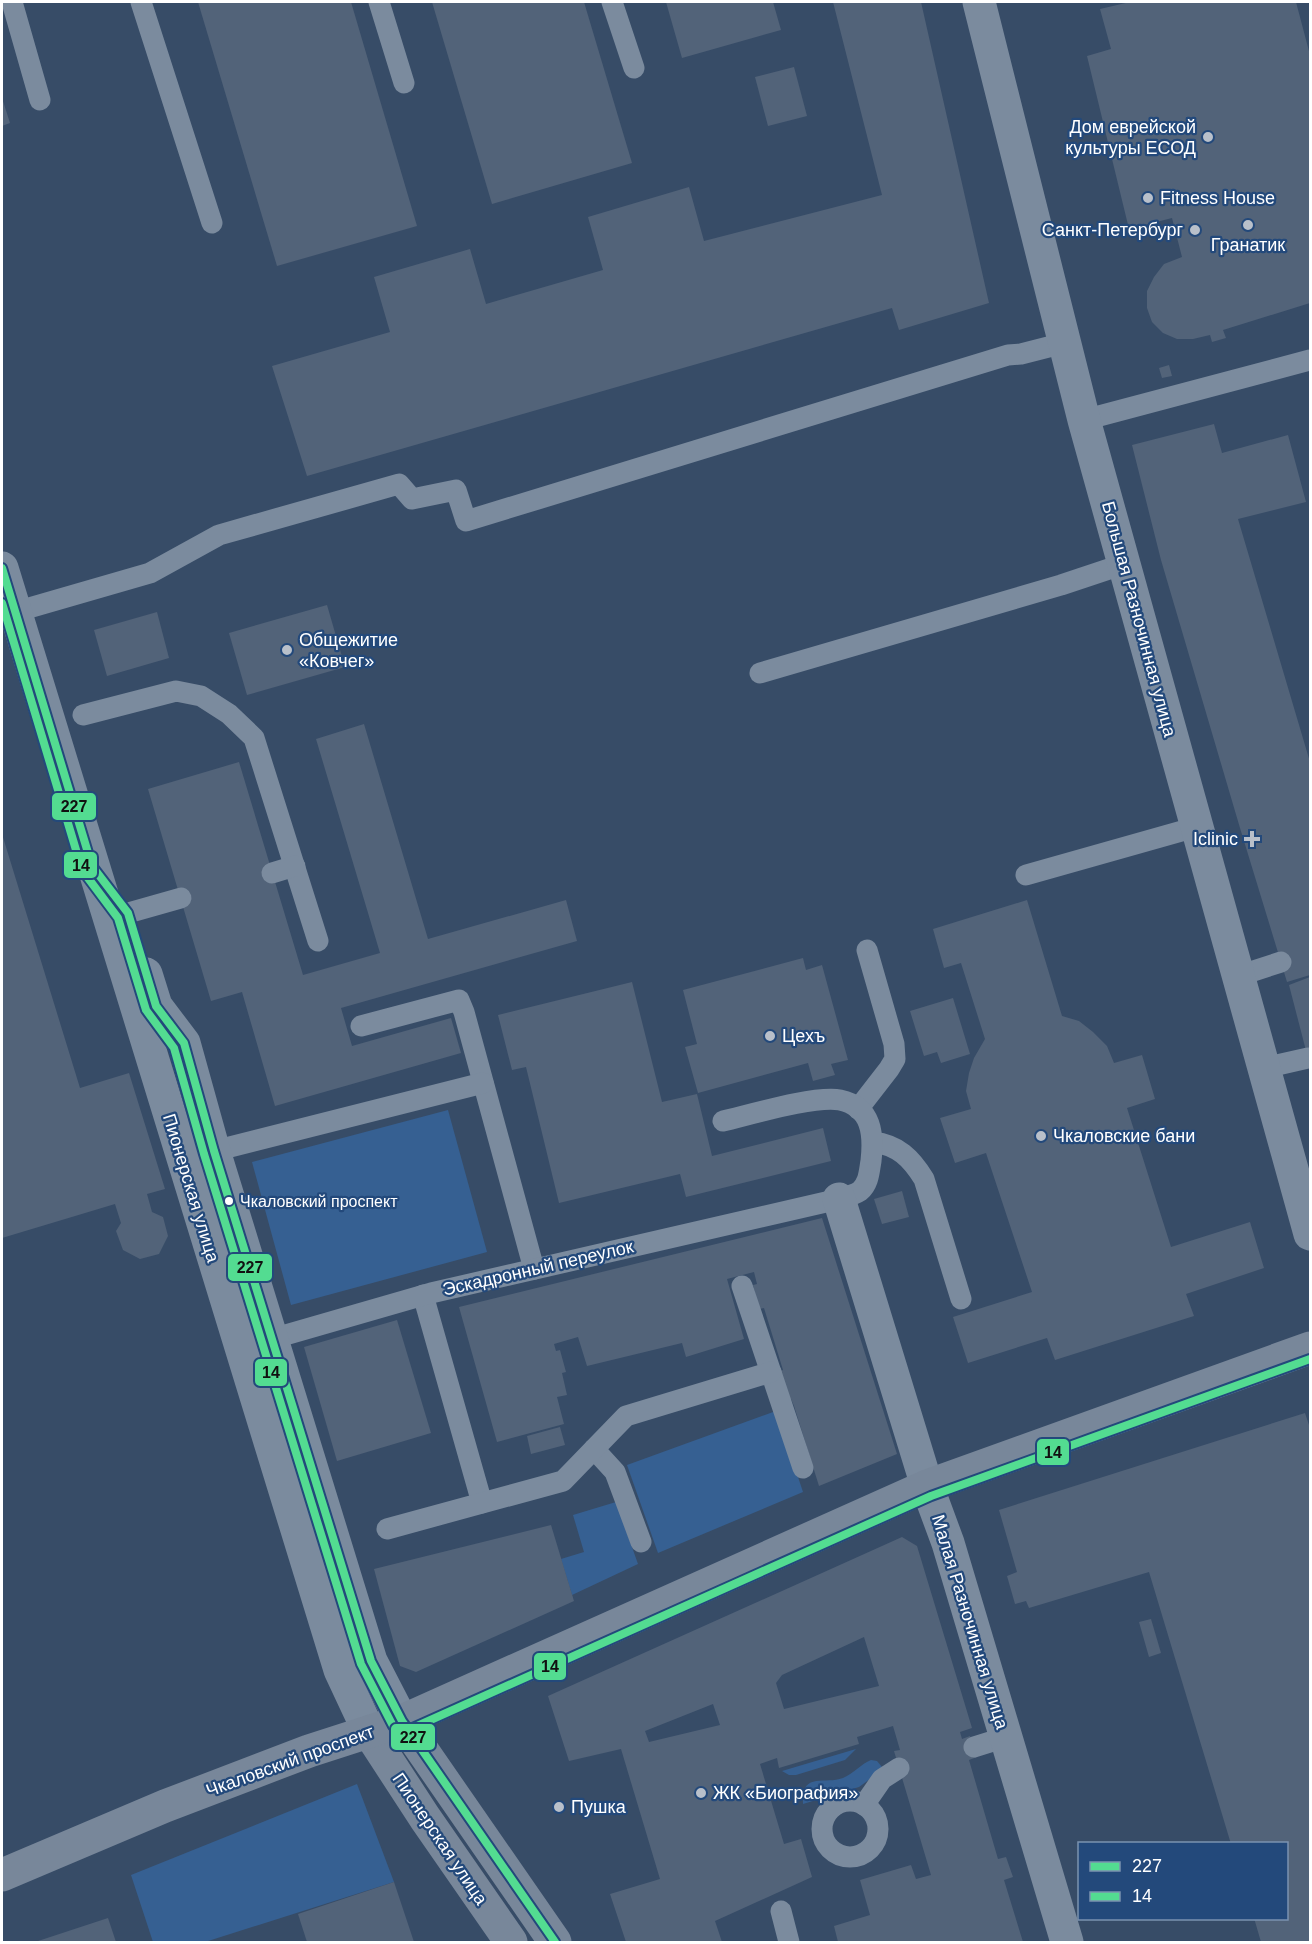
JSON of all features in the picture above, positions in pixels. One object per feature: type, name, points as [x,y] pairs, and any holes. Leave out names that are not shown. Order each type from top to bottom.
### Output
[{"type":"street","name":"Большая Разночинная улица","points":[[979,2],[1084,420],[1311,1234]]},
{"type":"street","name":"Пионерская улица","points":[[2,568],[340,1670],[369,1732],[511,1942]]},
{"type":"street","points":[[92,866],[128,913]]},
{"type":"street","name":"Пионерская улица","points":[[128,913],[156,1006],[183,1043],[214,1152],[371,1661],[402,1721],[555,1942]]},
{"type":"street","name":"Малая Разночинная улица","points":[[839,1199],[927,1486],[948,1543],[1068,1942]]},
{"type":"street","name":"Чкаловский проспект","points":[[2,1875],[165,1806],[309,1751],[402,1721],[927,1486],[1311,1348]]},
{"type":"lane","points":[[12,2],[40,100]]},
{"type":"lane","points":[[141,2],[212,223]]},
{"type":"lane","points":[[379,2],[404,83]]},
{"type":"lane","points":[[612,2],[634,68]]},
{"type":"lane","points":[[15,612],[150,573],[219,535],[399,483],[412,499],[456,490],[466,521],[1008,355],[1065,343]]},
{"type":"lane","points":[[1084,420],[1310,364]]},
{"type":"lane","points":[[760,673],[1061,585],[1124,564]]},
{"type":"lane","points":[[83,715],[176,690],[201,696],[229,714],[254,738],[318,941]]},
{"type":"lane","points":[[1026,875],[1196,827]]},
{"type":"lane","points":[[272,873],[295,866]]},
{"type":"lane","points":[[128,913],[181,898]]},
{"type":"lane","points":[[858,1109],[895,1059],[894,1044],[867,950]]},
{"type":"lane","points":[[1238,976],[1281,962]]},
{"type":"lane","points":[[361,1026],[459,1000],[534,1269]]},
{"type":"lane","points":[[1264,1068],[1308,1058]]},
{"type":"lane","points":[[214,1152],[483,1083]]},
{"type":"lane","points":[[723,1121],[817,1100],[840,1100],[858,1109],[870,1123],[873,1142],[886,1143],[901,1151],[914,1162],[924,1179],[961,1299]]},
{"type":"lane","name":"Эскадронный переулок","points":[[240,1348],[423,1295],[852,1196],[861,1190],[868,1180],[873,1142]]},
{"type":"lane","points":[[742,1286],[803,1468]]},
{"type":"lane","points":[[423,1295],[482,1503]]},
{"type":"lane","points":[[387,1529],[563,1481],[626,1416],[771,1372]]},
{"type":"lane","points":[[594,1449],[615,1472],[641,1542]]},
{"type":"lane","points":[[974,1746],[1006,1737]]},
{"type":"lane","points":[[864,1805],[882,1779],[899,1768]]},
{"type":"lane","points":[[781,1911],[789,1942]]},
{"type":"shaded area","points":[[448,1110],[487,1252],[291,1305],[252,1162]]},
{"type":"shaded area","points":[[776,1411],[803,1492],[658,1553],[627,1465]]},
{"type":"shaded area","points":[[616,1502],[638,1564],[572,1595],[561,1559],[584,1552],[573,1515]]},
{"type":"shaded area","points":[[856,1749],[845,1760],[796,1775],[789,1775],[782,1771]]},
{"type":"shaded area","points":[[871,1760],[877,1761],[882,1767],[859,1787],[803,1804],[803,1794],[810,1783],[843,1778]]},
{"type":"shaded area","points":[[357,1784],[394,1882],[205,1942],[153,1942],[131,1875]]},
{"type":"building","points":[[198,2],[351,2],[417,226],[277,266]]},
{"type":"building","points":[[432,2],[584,2],[632,163],[492,204]]},
{"type":"building","points":[[666,2],[773,2],[781,30],[682,58]]},
{"type":"building","points":[[833,2],[921,2],[989,303],[899,330],[892,308],[307,476],[272,366],[390,332],[374,277],[470,249],[486,304],[603,270],[588,217],[689,187],[704,241],[882,195]]},
{"type":"building","name":"Дом еврейской культуры ЕСОД","points":[[1130,2],[1296,2],[1310,55],[1310,303],[1223,330],[1226,338],[1212,342],[1210,335],[1193,339],[1177,339],[1163,333],[1152,322],[1147,308],[1147,291],[1164,264],[1182,257],[1172,218],[1129,229],[1087,56],[1111,49],[1100,9]]},
{"type":"building","points":[[794,67],[807,116],[768,126],[755,77]]},
{"type":"building","points":[[2,98],[10,123],[2,126]]},
{"type":"building","points":[[1169,365],[1172,376],[1162,378],[1159,368]]},
{"type":"building","points":[[1214,424],[1222,453],[1288,435],[1306,502],[1238,519],[1310,762],[1310,975],[1287,982],[1161,560],[1132,445]]},
{"type":"building","name":"Общежитие «Ковчег»","points":[[327,605],[345,667],[247,695],[229,633]]},
{"type":"building","points":[[157,612],[169,658],[107,676],[94,630]]},
{"type":"building","points":[[364,724],[428,939],[566,900],[577,941],[341,1008],[352,1046],[451,1018],[461,1053],[275,1106],[242,992],[211,1001],[148,789],[239,762],[303,975],[380,953],[316,739]]},
{"type":"building","points":[[2,834],[80,1088],[129,1073],[165,1189],[147,1194],[152,1212],[163,1217],[168,1236],[159,1254],[140,1259],[123,1250],[116,1231],[121,1223],[115,1204],[2,1238]]},
{"type":"building","name":"Чкаловские бани","points":[[1027,900],[1062,1016],[1079,1021],[1093,1032],[1107,1046],[1114,1063],[1142,1055],[1155,1099],[1127,1108],[1171,1247],[1250,1222],[1264,1268],[1186,1294],[1194,1316],[1055,1360],[1047,1338],[968,1363],[953,1317],[1032,1292],[986,1153],[955,1163],[940,1118],[971,1109],[966,1091],[969,1073],[974,1058],[985,1039],[961,963],[944,968],[933,929]]},
{"type":"building","points":[[803,958],[806,970],[822,965],[848,1060],[831,1064],[835,1075],[813,1081],[808,1063],[698,1093],[685,1047],[697,1044],[683,990]]},
{"type":"building","points":[[1310,977],[1310,1066],[1289,985]]},
{"type":"building","points":[[632,982],[662,1102],[697,1094],[712,1156],[823,1128],[831,1161],[686,1197],[680,1174],[559,1203],[526,1067],[512,1070],[498,1015]]},
{"type":"building","points":[[953,998],[970,1054],[941,1063],[937,1052],[924,1056],[910,1011]]},
{"type":"building","points":[[902,1191],[909,1217],[882,1224],[874,1199]]},
{"type":"building","points":[[822,1218],[897,1454],[819,1486],[794,1406],[791,1399],[788,1399],[779,1372],[783,1370],[764,1308],[759,1309],[753,1285],[757,1284],[754,1272],[727,1279],[744,1339],[686,1357],[682,1343],[587,1366],[578,1337],[554,1344],[556,1351],[560,1350],[566,1372],[562,1373],[567,1395],[557,1397],[564,1424],[497,1442],[459,1307]]},
{"type":"building","points":[[397,1320],[431,1433],[337,1461],[304,1347]]},
{"type":"building","points":[[1305,1413],[1310,1428],[1310,1942],[1261,1942],[1255,1920],[1288,1920],[1288,1842],[1230,1842],[1149,1572],[1029,1608],[1026,1601],[1015,1604],[1007,1576],[1017,1572],[999,1510]]},
{"type":"building","points":[[560,1427],[565,1445],[531,1454],[527,1436]]},
{"type":"building","points":[[551,1525],[574,1601],[416,1672],[400,1666],[374,1569]]},
{"type":"building","points":[[902,1537],[917,1546],[972,1728],[960,1732],[962,1739],[970,1736],[977,1757],[969,1760],[998,1859],[1006,1857],[1013,1877],[1004,1880],[1023,1942],[838,1942],[834,1926],[870,1915],[860,1880],[911,1865],[916,1879],[931,1875],[894,1751],[900,1750],[893,1726],[857,1737],[859,1744],[779,1768],[777,1758],[760,1764],[784,1844],[801,1839],[812,1877],[715,1921],[722,1942],[626,1942],[610,1894],[660,1879],[621,1749],[569,1761],[548,1696]],"holes":[[[864,1637],[879,1686],[784,1709],[776,1683],[782,1675]],[[713,1704],[720,1725],[649,1742],[645,1731]]]},
{"type":"building","points":[[1151,1619],[1161,1653],[1149,1657],[1139,1622]]},
{"type":"building","points":[[394,1882],[414,1942],[307,1942],[298,1914]]},
{"type":"building","points":[[108,1918],[116,1942],[35,1942]]},
{"type":"transit line","name":"227","points":[[2,568],[92,866],[128,913],[156,1006],[184,1043],[214,1151],[371,1661],[402,1721],[555,1942]]},
{"type":"transit line","name":"14","points":[[2,603],[82,870],[118,918],[146,1010],[174,1048],[204,1154],[361,1664],[397,1730],[406,1731],[931,1496],[1310,1359]]},
{"type":"place","name":"Дом еврейской культуры ЕСОД","points":[[1208,137]]},
{"type":"place","name":"Fitness House","points":[[1148,198]]},
{"type":"place","name":"Гранатик","points":[[1248,225]]},
{"type":"place","name":"Санкт-Петербург","points":[[1195,230]]},
{"type":"place","name":"Общежитие «Ковчег»","points":[[287,650]]},
{"type":"place","name":"Iclinic","points":[[1252,839]]},
{"type":"place","name":"Цехъ","points":[[770,1036]]},
{"type":"place","name":"Чкаловские бани","points":[[1041,1136]]},
{"type":"place","name":"Чкаловский проспект","points":[[229,1201]]},
{"type":"place","name":"ЖК «Биография»","points":[[701,1793]]},
{"type":"place","name":"Пушка","points":[[559,1807]]}]
